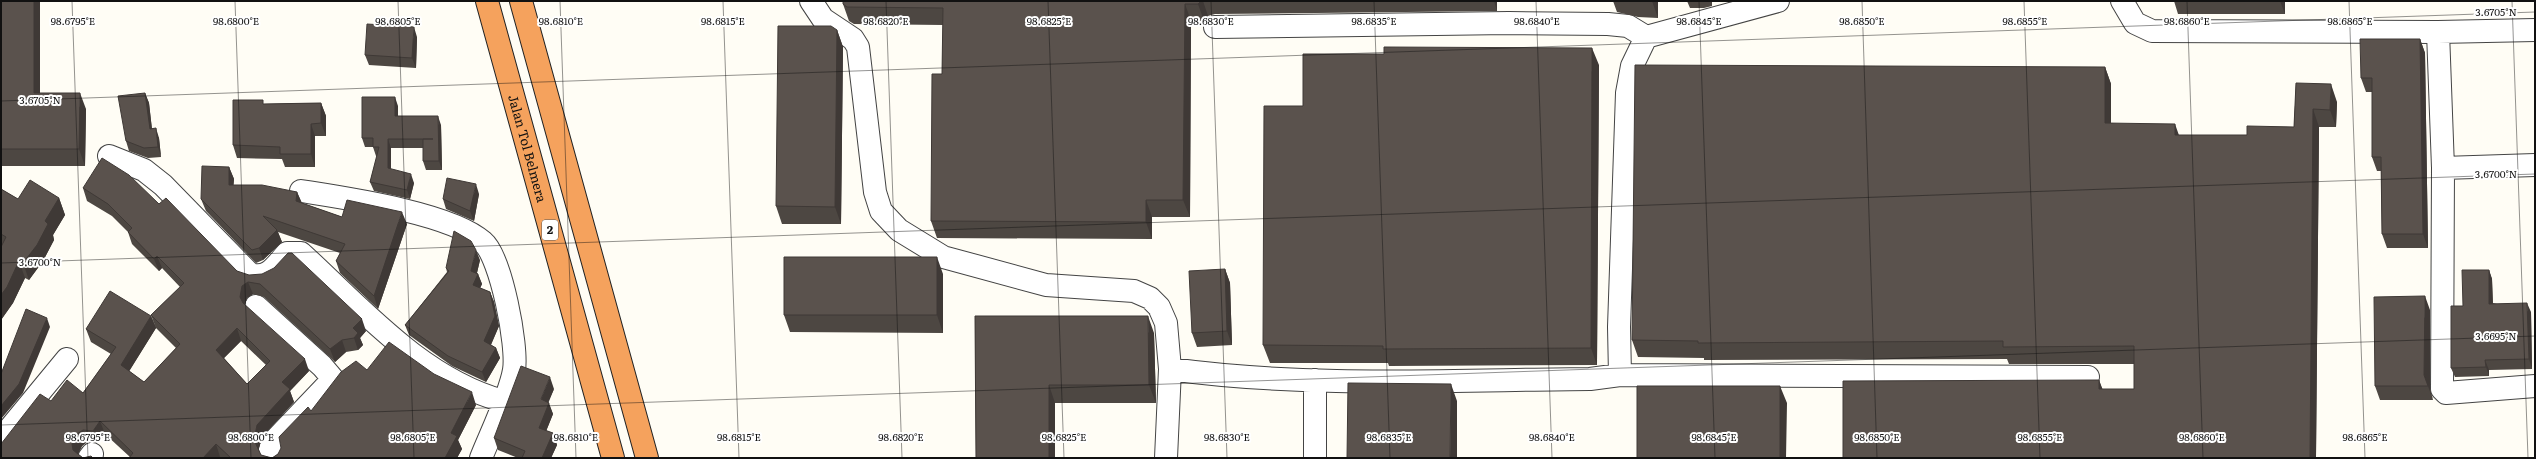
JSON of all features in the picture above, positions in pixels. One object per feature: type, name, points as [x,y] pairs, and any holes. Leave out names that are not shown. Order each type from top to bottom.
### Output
[{"type":"highway","name":"Jalan Tol Belmera","points":[[487,1],[614,458]]},
{"type":"highway","points":[[521,1],[647,458]]},
{"type":"street","points":[[811,1],[823,19],[853,40],[858,47],[875,192],[881,211],[899,230],[943,258],[1046,285],[1134,291],[1150,298],[1158,307],[1166,324],[1170,369],[1166,458]]},
{"type":"street","points":[[1215,27],[1509,23],[1608,24],[1628,26],[1646,37],[1778,1]]},
{"type":"street","points":[[2122,1],[2135,23],[2152,31],[2438,32],[2535,30]]},
{"type":"street","points":[[2438,32],[2443,168],[2442,389],[2446,393],[2535,386]]},
{"type":"street","points":[[1620,375],[1619,327],[1627,93],[1632,66],[1646,37]]},
{"type":"street","points":[[109,156],[144,170],[164,185],[250,274],[263,276],[269,273],[287,253],[302,253],[420,360],[459,384],[488,397],[503,401]]},
{"type":"street","points":[[2443,168],[2535,165]]},
{"type":"street","points":[[301,191],[344,198],[427,216],[453,226],[484,242],[491,252],[503,287],[514,343],[514,370],[481,458]]},
{"type":"street","points":[[256,306],[317,361],[341,373],[273,442],[270,449],[273,458]]},
{"type":"street","points":[[1,439],[67,359]]},
{"type":"street","points":[[1170,369],[1205,374],[1315,380],[1590,379],[1620,375],[2088,377]]},
{"type":"street","points":[[1315,380],[1315,458]]},
{"type":"building","points":[[1,1],[34,1],[34,93],[80,93],[79,149],[1,149]]},
{"type":"building","points":[[843,1],[1201,1],[1198,4],[1185,4],[1183,200],[1146,200],[1146,222],[931,221],[932,74],[942,74],[943,8],[847,7],[843,4]]},
{"type":"building","points":[[367,24],[414,27],[412,58],[365,55]]},
{"type":"building","points":[[778,26],[831,26],[837,30],[835,207],[776,206]]},
{"type":"building","points":[[2360,39],[2420,39],[2423,234],[2382,234],[2381,157],[2372,157],[2372,78],[2361,78]]},
{"type":"building","points":[[1384,47],[1592,48],[1591,348],[1383,349],[1383,346],[1263,345],[1264,106],[1303,106],[1303,54],[1384,54]]},
{"type":"building","points":[[1635,65],[2105,67],[2105,123],[2175,124],[2175,135],[2247,135],[2247,126],[2294,127],[2296,83],[2331,84],[2330,110],[2313,109],[2310,458],[1843,458],[1843,381],[2099,380],[2099,389],[2134,389],[2134,346],[2003,347],[2003,341],[1698,343],[1698,341],[1632,340]]},
{"type":"building","points":[[145,93],[150,129],[156,128],[158,147],[144,148],[126,141],[118,96]]},
{"type":"building","points":[[362,97],[395,97],[395,116],[438,116],[439,161],[423,161],[423,139],[388,139],[388,168],[411,174],[407,190],[370,182],[379,147],[373,147],[373,138],[362,138]]},
{"type":"building","points":[[233,100],[263,100],[263,104],[321,103],[321,123],[311,124],[311,154],[280,154],[280,147],[233,145]]},
{"type":"building","points":[[102,158],[129,175],[159,204],[166,198],[237,271],[249,275],[262,274],[274,268],[288,253],[292,253],[362,319],[353,328],[358,333],[354,338],[342,340],[330,349],[260,284],[248,282],[242,286],[240,297],[243,303],[305,359],[282,382],[290,389],[257,425],[254,440],[261,455],[272,458],[231,458],[216,444],[203,458],[129,458],[133,453],[100,421],[93,431],[83,430],[77,434],[72,444],[73,450],[83,458],[1,458],[1,444],[40,394],[51,401],[67,380],[83,393],[116,347],[86,329],[110,291],[151,316],[121,365],[144,382],[180,344],[151,315],[184,283],[157,256],[154,259],[128,232],[132,228],[108,204],[83,188]],"holes":[[[237,328],[270,361],[247,384],[216,350]]]},
{"type":"building","points":[[202,166],[229,167],[229,185],[262,185],[297,192],[296,201],[342,217],[347,200],[402,212],[374,296],[336,261],[345,244],[263,216],[277,230],[259,248],[252,250],[201,199]]},
{"type":"building","points":[[447,178],[476,184],[470,211],[443,199]]},
{"type":"building","points":[[30,180],[59,198],[45,221],[48,224],[37,245],[23,263],[19,261],[7,287],[1,295],[1,247],[6,237],[1,234],[1,189],[18,199]]},
{"type":"building","points":[[454,231],[471,241],[476,250],[471,271],[478,274],[473,285],[490,292],[495,316],[484,341],[496,348],[482,372],[448,356],[405,325],[449,271],[446,268]]},
{"type":"building","points":[[784,257],[937,257],[937,315],[784,315]]},
{"type":"building","points":[[1225,269],[1227,331],[1192,333],[1189,271]]},
{"type":"building","points":[[2462,270],[2489,270],[2489,304],[2527,303],[2529,359],[2485,360],[2486,367],[2451,368],[2451,306],[2463,306]]},
{"type":"building","points":[[2425,296],[2424,375],[2428,386],[2375,386],[2374,297]]},
{"type":"building","points":[[26,309],[47,318],[19,384],[1,406],[1,374]]},
{"type":"building","points":[[975,316],[1148,316],[1149,385],[1049,385],[1049,458],[976,458]]},
{"type":"building","points":[[389,342],[434,374],[472,392],[451,433],[457,436],[445,458],[272,458],[278,454],[281,448],[279,437],[308,407],[311,411],[341,372],[356,361],[367,370]]},
{"type":"building","points":[[521,366],[550,377],[541,399],[549,403],[539,428],[553,433],[542,458],[522,458],[525,451],[494,438]]},
{"type":"building","points":[[1348,383],[1451,384],[1450,458],[1347,458]]},
{"type":"building","points":[[1637,386],[1780,386],[1780,458],[1637,458]]}]
